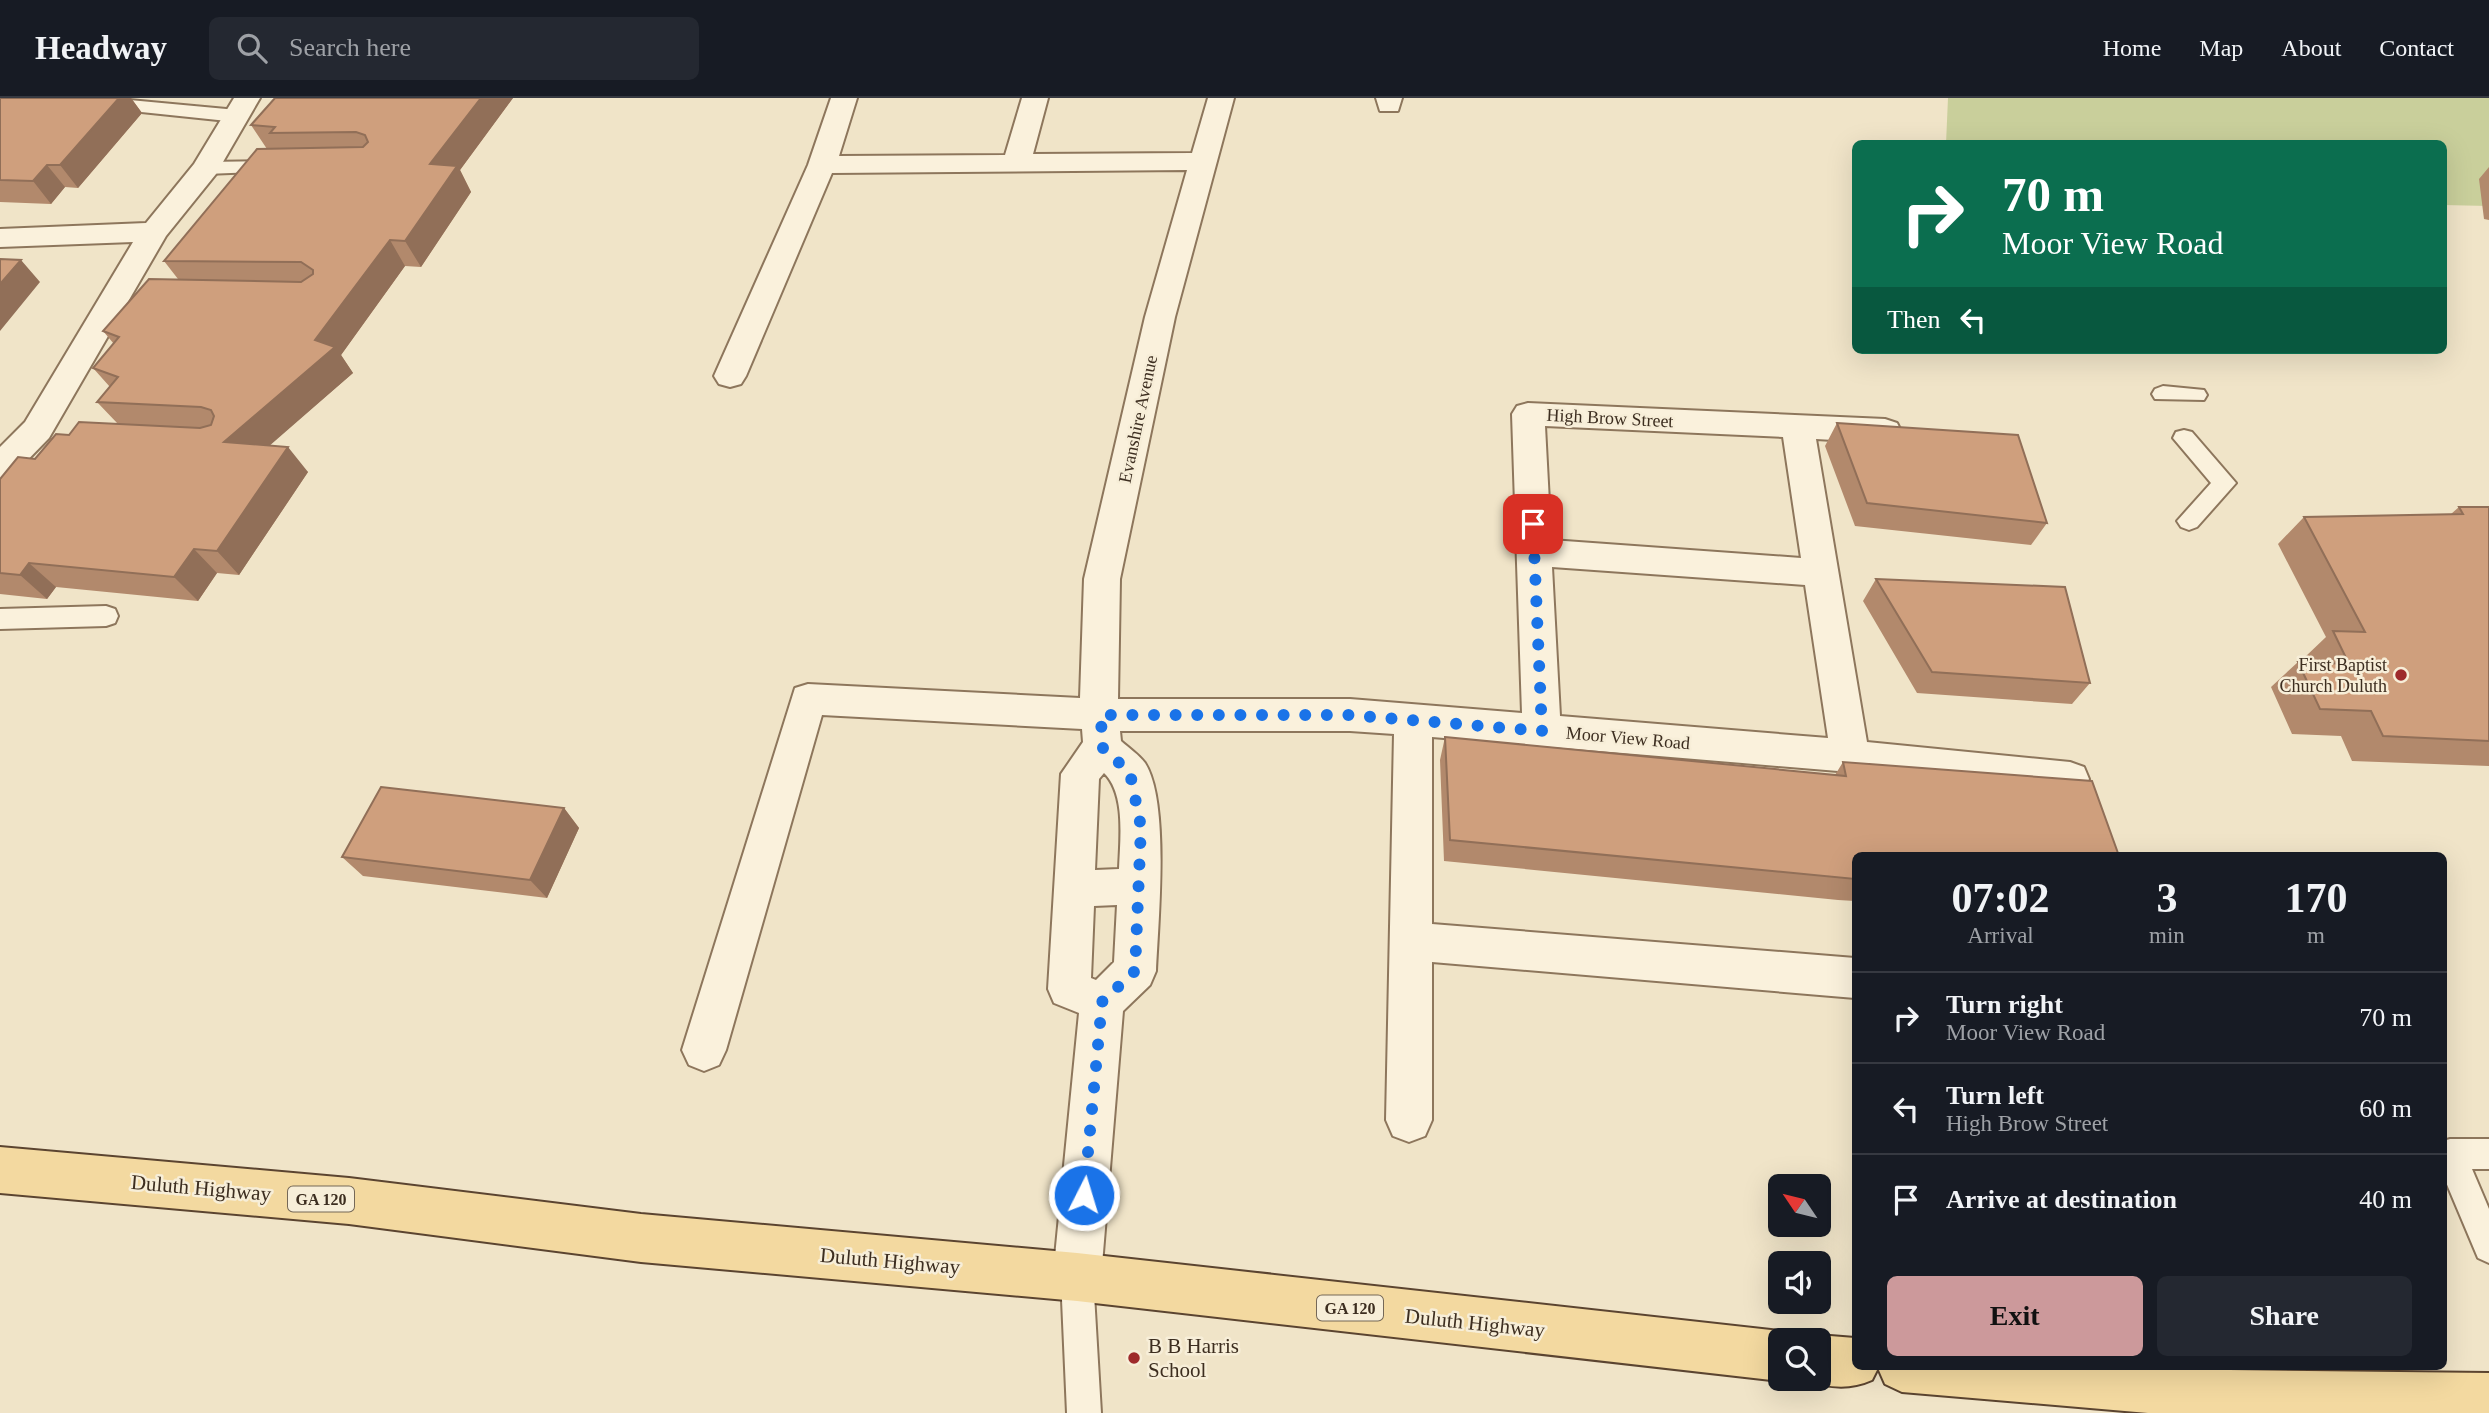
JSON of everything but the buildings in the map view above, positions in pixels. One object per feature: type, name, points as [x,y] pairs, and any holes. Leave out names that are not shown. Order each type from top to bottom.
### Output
[{"type":"main road","name":"Duluth Highway","points":[[0,1170],[349,1201],[641,1238],[1077,1277],[1768,1355]]},
{"type":"main road","points":[[1831,1361],[1852,1363]]},
{"type":"main road","points":[[1937,1370],[2229,1395],[2489,1398]]},
{"type":"street","points":[[730,376],[822,165],[844,98]]},
{"type":"street","points":[[1017,161],[1035,98]]},
{"type":"street","name":"Evanshire Avenue","points":[[1101,731],[1102,579],[1160,317],[1220,98]]},
{"type":"street","points":[[0,467],[50,433],[128,295],[154,232],[205,167],[242,107]]},
{"type":"street","points":[[822,165],[1203,161]]},
{"type":"street","points":[[0,238],[154,232]]},
{"type":"street","name":"High Brow Street","points":[[1542,731],[1528,414],[1798,426]]},
{"type":"street","points":[[1850,757],[1798,426],[1917,432]]},
{"type":"street","points":[[1534,552],[1821,573]]},
{"type":"street","name":"Moor View Road","points":[[704,1050],[808,699],[1101,731],[1350,715],[1850,757],[2070,779]]},
{"type":"street","points":[[1409,1120],[1413,721]]},
{"type":"street","points":[[1077,1277],[1102,1002],[1135,971],[1139,886],[1141,827],[1130,773],[1101,731],[1080,774],[1069,989],[1102,1002]]},
{"type":"street","points":[[1074,889],[1139,886]]},
{"type":"street","points":[[1411,941],[1852,978]]},
{"type":"lane","points":[[83,103],[242,107]]},
{"type":"lane","points":[[205,167],[302,167]]},
{"type":"lane","points":[[2163,394],[2196,395]]},
{"type":"lane","points":[[2184,438],[2225,483],[2189,521]]},
{"type":"lane","points":[[0,619],[106,616]]},
{"type":"lane","points":[[2489,1154],[2450,1154],[2489,1247]]},
{"type":"lane","points":[[1077,1277],[1084,1413]]},
{"type":"green space","points":[[1948,98],[2489,98],[2489,206],[2447,205],[2447,140],[1946,140]]},
{"type":"place","name":"First Baptist Church Duluth","points":[[2401,675]]},
{"type":"place","name":"B B Harris School","points":[[1134,1358]]},
{"type":"route","points":[[1084,1195],[1102,1002],[1135,971],[1141,827],[1130,773],[1102,747],[1101,715],[1350,715],[1542,731],[1533,524]]}]
